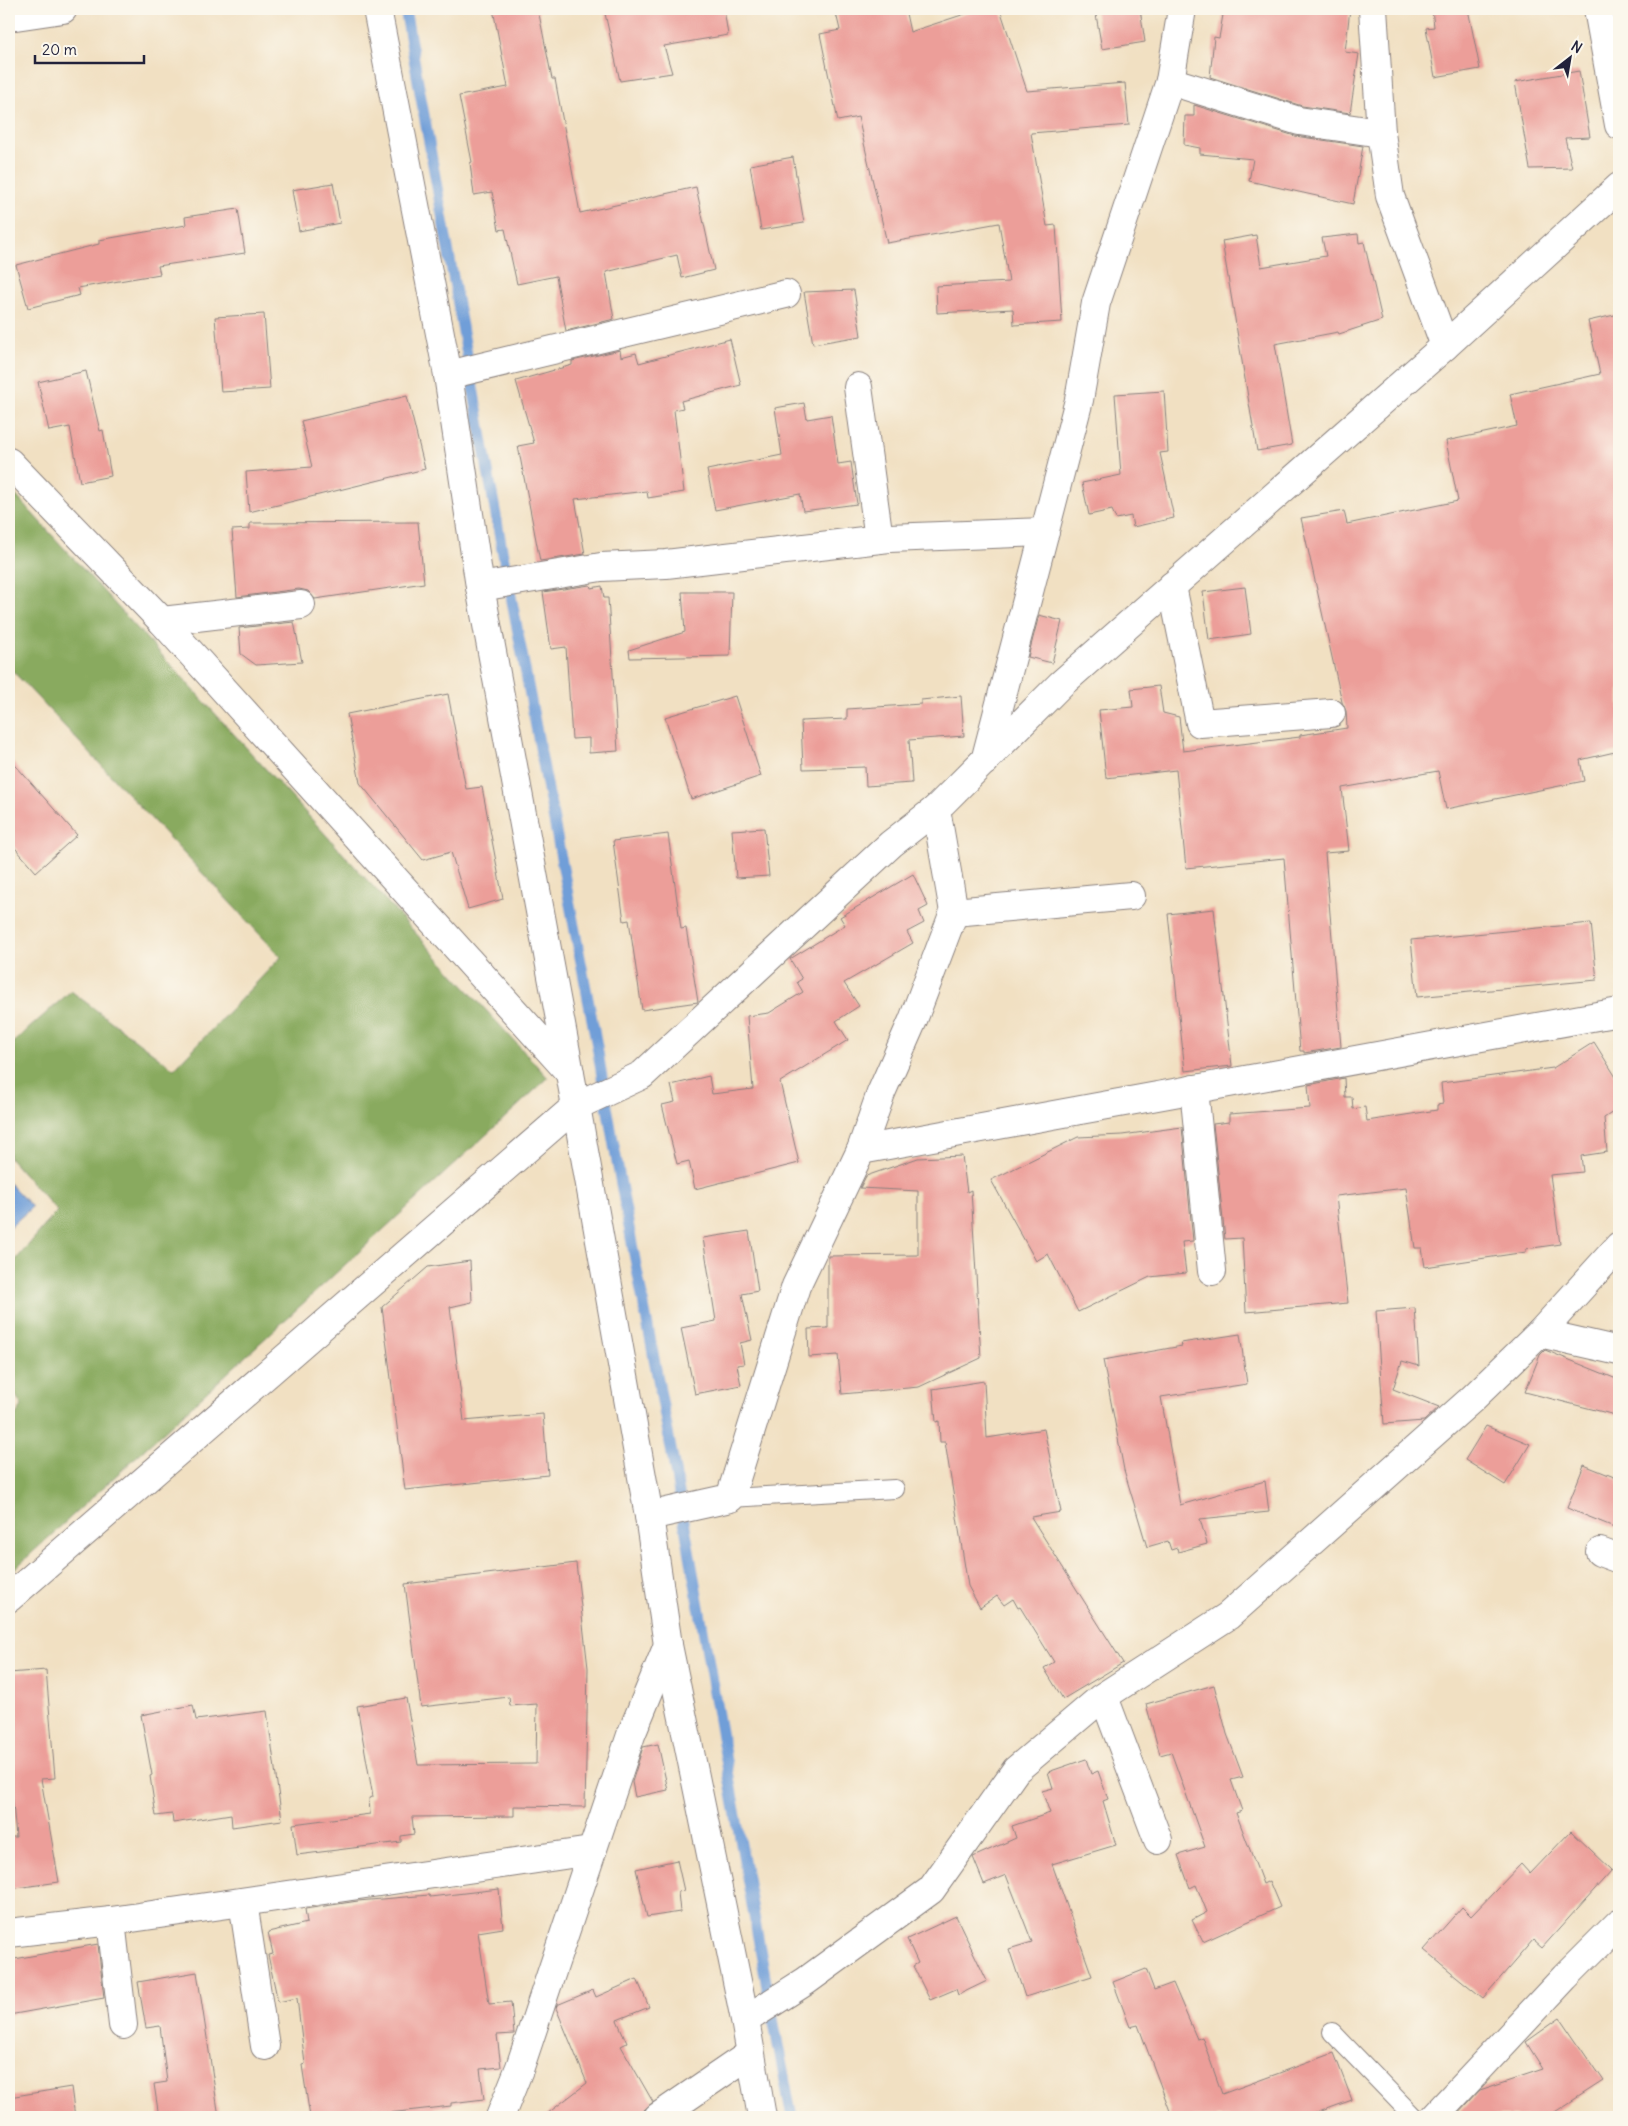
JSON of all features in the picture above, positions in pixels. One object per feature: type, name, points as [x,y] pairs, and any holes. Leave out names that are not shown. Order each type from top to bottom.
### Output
[{"type":"street","points":[[9,17],[63,9]]},
{"type":"street","points":[[377,9],[450,375],[570,1072],[582,1103],[657,1514],[668,1645],[749,2017],[750,2054],[762,2117]]},
{"type":"street","points":[[985,762],[1079,400],[1096,304],[1170,81],[1182,9]]},
{"type":"street","points":[[1373,9],[1382,133],[1390,196],[1446,346]]},
{"type":"street","points":[[1598,9],[1619,125]]},
{"type":"street","points":[[1170,81],[1298,121],[1382,133]]},
{"type":"street","points":[[9,1598],[582,1103],[642,1075],[891,844],[936,809],[1061,684],[1446,346],[1619,187]]},
{"type":"street","points":[[450,375],[786,294]]},
{"type":"street","points":[[858,387],[879,539]]},
{"type":"street","points":[[9,462],[162,621],[570,1072]]},
{"type":"street","points":[[486,586],[601,567],[666,564],[879,539],[1045,532]]},
{"type":"street","points":[[1172,586],[1200,723],[1331,713]]},
{"type":"street","points":[[162,621],[301,605]]},
{"type":"street","points":[[657,1514],[730,1498],[796,1286],[861,1150],[881,1093],[913,1020],[954,912],[936,809]]},
{"type":"street","points":[[954,912],[1131,896]]},
{"type":"street","points":[[861,1150],[1619,1012]]},
{"type":"street","points":[[1194,1089],[1212,1271]]},
{"type":"street","points":[[749,2017],[784,1995],[931,1890],[1016,1770],[1104,1697],[1228,1616],[1472,1399],[1540,1332],[1619,1246]]},
{"type":"street","points":[[1540,1332],[1619,1351]]},
{"type":"street","points":[[500,2117],[520,2067],[591,1851],[632,1735],[668,1645]]},
{"type":"street","points":[[1104,1697],[1158,1840]]},
{"type":"street","points":[[9,1933],[111,1921],[591,1851]]},
{"type":"street","points":[[243,1902],[265,2046]]},
{"type":"street","points":[[111,1921],[123,2025]]},
{"type":"street","points":[[1434,2117],[1565,1977],[1619,1923]]},
{"type":"street","points":[[658,2117],[750,2054]]},
{"type":"lane","points":[[730,1498],[895,1489]]},
{"type":"lane","points":[[1332,2032],[1414,2117]]},
{"type":"green space","points":[[9,488],[548,1078],[9,1574],[9,1424],[22,1406],[9,1384],[9,1268],[57,1211],[9,1157],[9,1046],[71,991],[174,1069],[281,957],[9,667]]},
{"type":"water","points":[[9,1183],[32,1207],[9,1228]]},
{"type":"building","points":[[493,9],[538,9],[552,79],[555,79],[580,213],[696,187],[714,270],[682,278],[677,255],[606,272],[614,319],[566,331],[556,276],[517,284],[505,229],[499,230],[492,192],[474,195],[470,163],[472,162],[459,96],[508,87]]},
{"type":"building","points":[[604,9],[724,9],[728,35],[664,46],[672,73],[620,81]]},
{"type":"building","points":[[835,9],[905,9],[910,32],[980,9],[1000,9],[1027,91],[1125,83],[1129,125],[1031,133],[1047,226],[1056,225],[1062,322],[1014,325],[1013,309],[937,313],[936,286],[1009,282],[999,223],[887,243],[858,117],[838,121],[820,34],[840,30]]},
{"type":"building","points":[[1095,9],[1140,9],[1145,42],[1102,49]]},
{"type":"building","points":[[1224,9],[1350,9],[1345,52],[1359,54],[1350,113],[1302,106],[1210,77],[1214,37],[1219,38]]},
{"type":"building","points":[[1432,9],[1468,9],[1480,69],[1435,77],[1426,28],[1434,27]]},
{"type":"building","points":[[1579,71],[1590,137],[1565,138],[1572,168],[1530,169],[1515,82]]},
{"type":"building","points":[[1194,105],[1295,136],[1363,146],[1353,204],[1249,181],[1253,159],[1200,154],[1200,148],[1184,145],[1185,116],[1194,116]]},
{"type":"building","points":[[793,157],[804,223],[761,230],[750,165]]},
{"type":"building","points":[[333,183],[340,223],[299,231],[292,190]]},
{"type":"building","points":[[238,209],[245,253],[158,266],[160,274],[78,288],[80,295],[28,308],[16,265],[99,244],[99,240],[186,225],[185,217]]},
{"type":"building","points":[[1358,234],[1359,243],[1364,242],[1382,320],[1339,334],[1338,332],[1275,344],[1292,445],[1257,451],[1222,241],[1256,235],[1261,267],[1326,256],[1322,238]]},
{"type":"building","points":[[854,290],[861,336],[813,344],[804,292]]},
{"type":"building","points":[[264,314],[270,389],[221,392],[215,317]]},
{"type":"building","points":[[1619,314],[1619,751],[1580,760],[1584,781],[1446,809],[1438,771],[1342,788],[1349,851],[1325,853],[1341,1047],[1304,1053],[1304,1051],[1300,1051],[1284,858],[1186,868],[1176,770],[1106,778],[1099,710],[1133,707],[1131,689],[1159,686],[1163,713],[1179,717],[1183,751],[1300,737],[1300,735],[1347,728],[1346,711],[1342,702],[1301,518],[1344,511],[1347,524],[1458,501],[1446,441],[1517,426],[1510,394],[1600,374],[1588,321]]},
{"type":"building","points":[[730,339],[741,385],[681,401],[683,408],[674,410],[684,492],[648,498],[647,491],[575,499],[585,554],[540,561],[518,446],[534,443],[516,381],[572,365],[572,361],[620,350],[621,357],[636,353],[639,363]]},
{"type":"building","points":[[86,371],[100,431],[103,430],[111,476],[80,482],[70,427],[49,431],[38,382]]},
{"type":"building","points":[[1164,391],[1168,452],[1160,453],[1174,518],[1133,527],[1131,516],[1116,519],[1112,510],[1089,515],[1082,483],[1121,475],[1115,394]]},
{"type":"building","points":[[407,396],[425,469],[249,512],[246,472],[312,467],[301,421]]},
{"type":"building","points":[[804,403],[807,419],[831,415],[838,464],[851,462],[857,504],[803,511],[800,494],[715,510],[707,470],[782,455],[775,408]]},
{"type":"building","points":[[418,522],[424,583],[315,599],[308,591],[299,589],[237,597],[232,530],[250,529],[250,523]]},
{"type":"building","points":[[590,585],[591,588],[602,586],[604,598],[608,598],[618,751],[589,753],[589,738],[572,739],[566,647],[551,649],[543,592]]},
{"type":"building","points":[[1245,587],[1251,634],[1209,640],[1203,592]]},
{"type":"building","points":[[682,592],[732,592],[730,656],[630,658],[629,650],[685,632]]},
{"type":"building","points":[[1039,615],[1062,621],[1052,663],[1028,657]]},
{"type":"building","points":[[294,622],[302,662],[256,665],[241,654],[239,628]]},
{"type":"building","points":[[448,694],[466,789],[482,787],[503,899],[468,909],[451,852],[423,860],[360,783],[347,714]]},
{"type":"building","points":[[735,696],[761,776],[691,799],[665,717]]},
{"type":"building","points":[[961,696],[964,736],[909,740],[912,783],[866,786],[865,767],[803,769],[801,721],[847,719],[847,709],[921,704],[921,700]]},
{"type":"building","points":[[9,758],[77,835],[36,872],[9,841]]},
{"type":"building","points":[[764,828],[769,876],[736,878],[732,830]]},
{"type":"building","points":[[668,834],[681,929],[686,928],[698,1002],[642,1010],[629,920],[624,921],[613,841]]},
{"type":"building","points":[[913,874],[928,906],[919,911],[924,923],[907,932],[913,943],[844,983],[859,1006],[836,1021],[848,1040],[780,1082],[799,1163],[695,1189],[689,1161],[677,1164],[662,1105],[675,1102],[671,1085],[709,1076],[712,1094],[753,1089],[747,1016],[769,1013],[803,992],[797,982],[802,979],[790,959],[845,925],[840,917]]},
{"type":"building","points":[[1214,909],[1232,1066],[1185,1071],[1168,914]]},
{"type":"building","points":[[1591,923],[1597,980],[1417,997],[1411,940]]},
{"type":"building","points":[[1594,1042],[1619,1082],[1619,1108],[1604,1118],[1607,1152],[1581,1156],[1583,1172],[1550,1175],[1560,1244],[1526,1249],[1526,1252],[1425,1267],[1422,1248],[1415,1248],[1406,1188],[1336,1196],[1348,1303],[1246,1312],[1242,1238],[1225,1239],[1213,1124],[1229,1122],[1229,1114],[1310,1108],[1308,1085],[1344,1078],[1345,1097],[1352,1097],[1353,1109],[1365,1107],[1367,1121],[1437,1110],[1437,1105],[1443,1104],[1441,1083],[1553,1068]]},
{"type":"building","points":[[1182,1127],[1193,1241],[1182,1242],[1186,1273],[1150,1277],[1078,1312],[1048,1254],[1036,1261],[991,1180],[1078,1137],[1122,1135]]},
{"type":"building","points":[[962,1156],[967,1192],[971,1190],[981,1358],[919,1387],[842,1394],[838,1355],[809,1357],[808,1329],[828,1328],[828,1256],[918,1255],[918,1191],[860,1188],[866,1176],[918,1158]]},
{"type":"building","points":[[749,1231],[758,1291],[742,1294],[752,1340],[740,1343],[744,1364],[737,1365],[741,1385],[695,1394],[681,1328],[716,1321],[703,1238]]},
{"type":"building","points":[[470,1261],[472,1302],[450,1307],[464,1421],[543,1414],[548,1475],[405,1490],[382,1307],[428,1267]]},
{"type":"building","points":[[1415,1308],[1419,1366],[1402,1361],[1393,1389],[1439,1407],[1424,1421],[1384,1424],[1376,1311]]},
{"type":"building","points":[[1240,1334],[1247,1384],[1161,1397],[1180,1505],[1265,1481],[1269,1512],[1200,1519],[1207,1544],[1178,1552],[1177,1548],[1171,1550],[1168,1541],[1147,1547],[1124,1470],[1103,1360],[1182,1346],[1181,1343]]},
{"type":"building","points":[[1545,1350],[1619,1380],[1619,1416],[1525,1392],[1540,1355]]},
{"type":"building","points":[[984,1381],[987,1438],[1044,1429],[1061,1512],[1031,1517],[1123,1663],[1063,1699],[1044,1668],[1054,1662],[1020,1607],[1018,1608],[1013,1599],[1004,1605],[997,1596],[980,1608],[968,1586],[945,1442],[940,1442],[939,1421],[936,1422],[933,1389]]},
{"type":"building","points":[[1486,1426],[1530,1444],[1505,1485],[1465,1460]]},
{"type":"building","points":[[1584,1465],[1619,1479],[1619,1529],[1567,1508]]},
{"type":"building","points":[[576,1563],[588,1668],[585,1807],[514,1806],[514,1816],[412,1817],[414,1834],[401,1836],[401,1842],[297,1855],[293,1824],[370,1814],[369,1798],[373,1797],[357,1706],[406,1698],[418,1765],[536,1764],[537,1704],[510,1706],[509,1697],[421,1707],[405,1584]]},
{"type":"building","points":[[46,1670],[55,1778],[41,1779],[59,1882],[9,1889],[9,1837],[16,1837],[11,1780],[9,1780],[9,1673]]},
{"type":"building","points":[[1214,1685],[1227,1734],[1243,1777],[1231,1780],[1242,1811],[1236,1813],[1263,1884],[1269,1881],[1280,1907],[1203,1942],[1192,1920],[1207,1912],[1196,1885],[1190,1888],[1178,1855],[1205,1847],[1171,1752],[1160,1755],[1146,1704]]},
{"type":"building","points":[[193,1705],[196,1720],[267,1711],[282,1820],[232,1827],[231,1814],[173,1823],[172,1814],[156,1816],[150,1776],[152,1775],[141,1715]]},
{"type":"building","points":[[658,1744],[668,1790],[635,1797],[632,1782],[643,1747]]},
{"type":"building","points":[[1086,1759],[1091,1774],[1098,1771],[1108,1799],[1103,1801],[1116,1845],[1052,1864],[1092,1976],[1025,1997],[1009,1949],[1032,1942],[1006,1875],[984,1884],[973,1857],[1016,1838],[1012,1826],[1050,1813],[1042,1791],[1053,1788],[1048,1772]]},
{"type":"building","points":[[1571,1831],[1612,1870],[1542,1948],[1533,1940],[1483,1998],[1424,1950],[1462,1907],[1471,1916],[1521,1864],[1530,1874]]},
{"type":"building","points":[[677,1860],[684,1891],[678,1892],[680,1912],[647,1917],[636,1869]]},
{"type":"building","points":[[499,1889],[503,1928],[478,1932],[489,2004],[511,2002],[514,2034],[497,2035],[501,2067],[480,2069],[484,2099],[451,2103],[451,2106],[353,2117],[310,2117],[302,2065],[305,2064],[297,1998],[278,2002],[268,1955],[273,1954],[268,1932],[307,1923],[305,1909],[358,1901],[429,1895],[430,1897]]},
{"type":"building","points":[[956,1916],[987,1981],[958,1995],[956,1989],[930,2000],[913,1966],[918,1963],[907,1939]]},
{"type":"building","points":[[98,1944],[104,1998],[9,2015],[9,1960]]},
{"type":"building","points":[[1146,1969],[1154,1990],[1173,1983],[1197,2039],[1202,2037],[1222,2094],[1334,2053],[1352,2100],[1305,2117],[1170,2117],[1170,2111],[1138,2025],[1130,2027],[1113,1982]]},
{"type":"building","points":[[197,1972],[219,2117],[159,2117],[154,2084],[167,2082],[160,2026],[146,2028],[138,1982]]},
{"type":"building","points":[[637,1979],[649,2007],[617,2020],[627,2043],[621,2046],[653,2102],[644,2110],[643,2117],[543,2117],[587,2083],[556,2008],[557,2005],[593,1990],[596,1997]]},
{"type":"building","points":[[1560,2018],[1603,2081],[1547,2117],[1455,2117],[1480,2090],[1543,2069],[1526,2042]]},
{"type":"building","points":[[71,2087],[75,2117],[9,2117],[9,2097]]},
{"type":"waterway","points":[[405,9],[502,549],[597,1046],[747,1879],[792,2117]]}]
